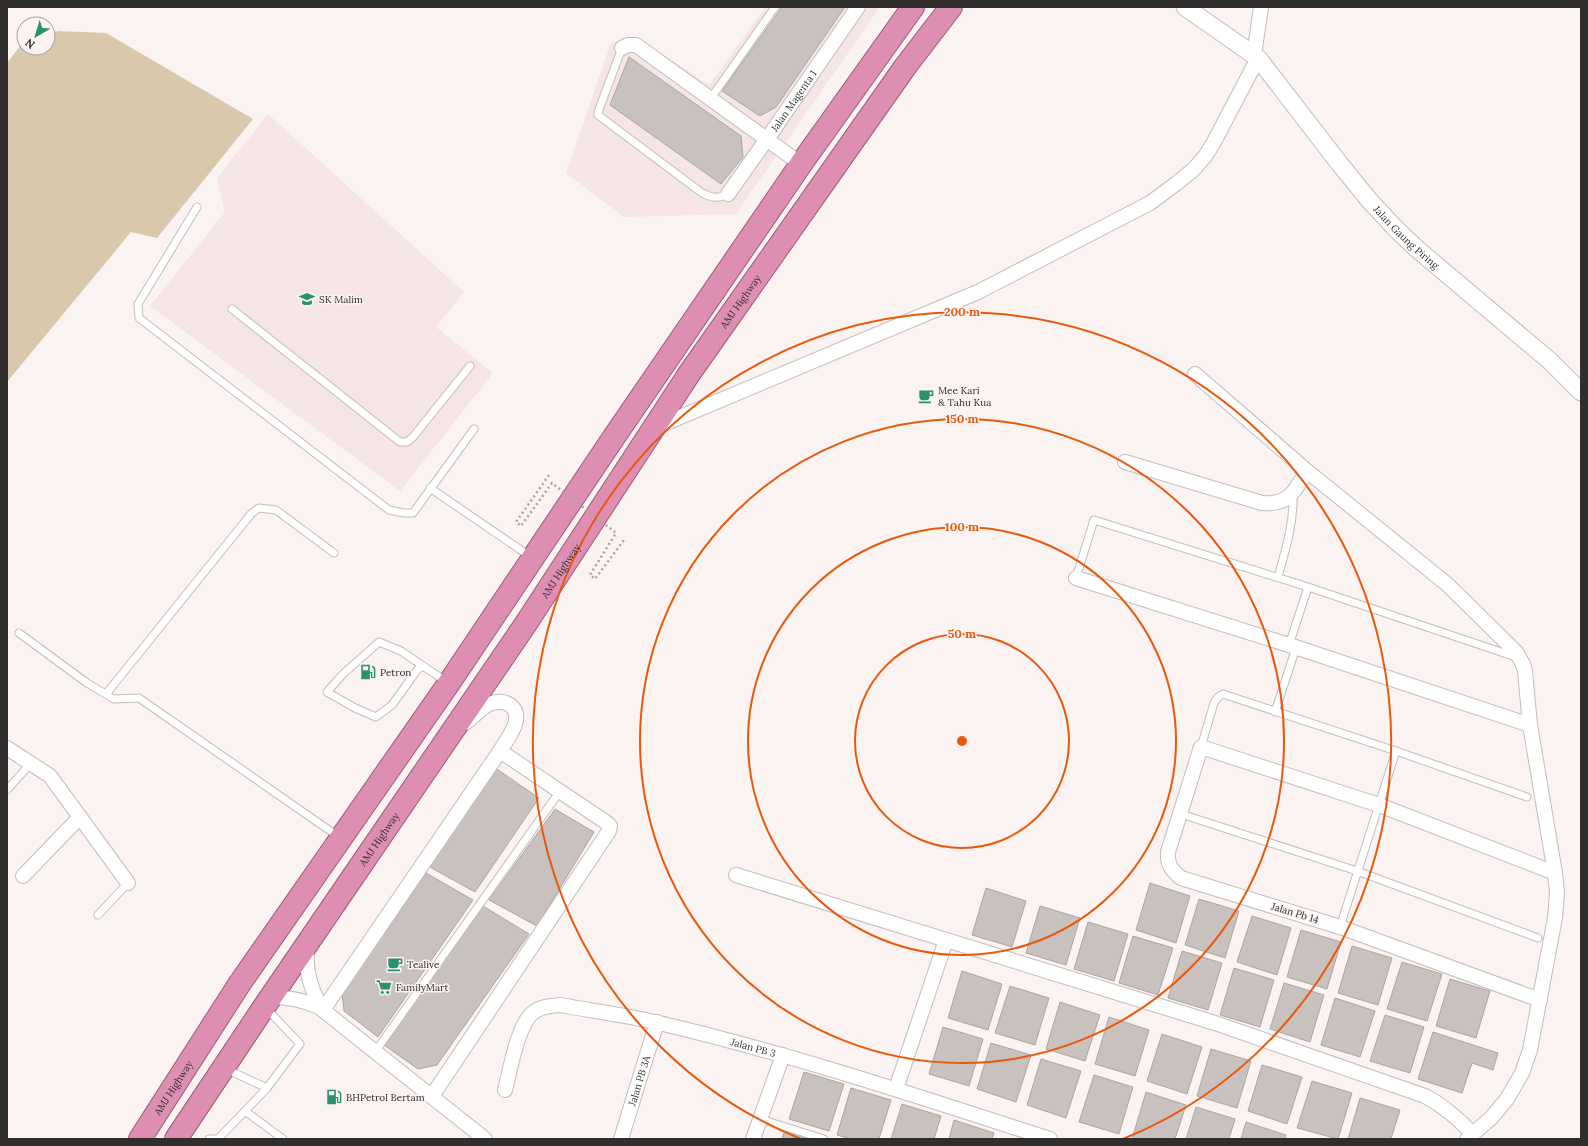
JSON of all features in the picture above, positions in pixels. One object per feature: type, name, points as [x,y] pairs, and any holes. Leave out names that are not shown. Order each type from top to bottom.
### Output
[{"type":"highway","name":"AMJ Highway","points":[[140,1139],[240,983],[448,683],[801,164],[913,7]]},
{"type":"highway","name":"AMJ Highway","points":[[176,1139],[267,1002],[567,562],[689,374],[905,67],[951,7]]},
{"type":"street","name":"Jalan Magenta 1","points":[[728,194],[858,7]]},
{"type":"street","name":"Jalan Gaung Piring","points":[[1186,7],[1256,57],[1369,200],[1396,229],[1417,249],[1550,361],[1581,392]]},
{"type":"street","points":[[654,428],[978,292],[1150,203],[1177,184],[1194,169],[1206,155],[1214,142],[1256,57],[1261,7]]},
{"type":"street","points":[[622,48],[628,45],[636,45],[801,164]]},
{"type":"street","points":[[736,875],[1218,1024],[1425,1096],[1440,1103],[1453,1113],[1470,1136],[1491,1118],[1507,1099],[1522,1073],[1530,1050],[1555,918],[1557,894],[1555,873],[1530,725],[1525,671],[1520,658],[1510,645],[1448,585],[1307,471],[1195,374]]},
{"type":"street","points":[[1125,462],[1262,503],[1279,502],[1286,499],[1293,493],[1307,471]]},
{"type":"street","points":[[1076,578],[1292,646],[1530,725]]},
{"type":"street","points":[[323,1010],[500,751],[517,719],[516,712],[511,706],[504,702],[497,701],[484,707],[471,720],[465,723],[458,723]]},
{"type":"street","points":[[1201,747],[1379,805],[1555,873]]},
{"type":"street","name":"Jalan Pb 14","points":[[1201,747],[1168,852],[1167,860],[1172,870],[1181,878],[1340,927],[1540,1000]]},
{"type":"street","points":[[7,748],[50,776],[128,883]]},
{"type":"street","points":[[432,1096],[609,831],[610,826],[500,751]]},
{"type":"street","points":[[24,876],[80,817]]},
{"type":"street","points":[[896,1089],[946,940]]},
{"type":"street","points":[[307,943],[307,962],[310,985],[323,1010]]},
{"type":"street","points":[[267,1002],[300,1000],[323,1010],[485,1139]]},
{"type":"street","name":"Jalan PB 3","points":[[505,1090],[522,1025],[532,1013],[544,1006],[560,1005],[657,1022],[783,1055],[896,1089],[1050,1139]]},
{"type":"street","name":"Jalan PB 3A","points":[[621,1139],[657,1022]]},
{"type":"street","points":[[753,1139],[783,1055]]},
{"type":"lane","points":[[711,98],[775,7]]},
{"type":"lane","points":[[622,48],[598,112],[598,116],[702,193],[712,198],[720,198],[728,194]]},
{"type":"lane","points":[[197,207],[138,304],[139,318],[389,510],[413,513],[474,429]]},
{"type":"lane","points":[[232,309],[400,442],[407,442],[413,437],[470,366]]},
{"type":"lane","points":[[430,488],[532,559]]},
{"type":"lane","points":[[1278,577],[1294,512],[1293,493]]},
{"type":"lane","points":[[106,694],[251,514],[259,508],[276,510],[334,553]]},
{"type":"lane","points":[[1076,578],[1094,520],[1278,577],[1520,658]]},
{"type":"lane","points":[[1275,712],[1308,587]]},
{"type":"lane","points":[[19,633],[87,683],[106,694],[114,698],[139,698],[341,838]]},
{"type":"lane","points":[[423,666],[418,669],[392,705],[376,717],[355,708],[327,692],[343,674],[379,642],[401,651],[448,683]]},
{"type":"lane","points":[[1201,747],[1214,703],[1218,697],[1223,694],[1396,751],[1527,797]]},
{"type":"lane","points":[[1340,927],[1396,751]]},
{"type":"lane","points":[[7,790],[31,763]]},
{"type":"lane","points":[[375,1052],[560,791]]},
{"type":"lane","points":[[1181,814],[1357,871],[1538,938]]},
{"type":"lane","points":[[98,915],[128,883]]},
{"type":"lane","points":[[209,1139],[218,1139],[245,1111],[266,1088],[300,1044],[267,1002]]},
{"type":"lane","points":[[223,1068],[266,1088]]},
{"type":"lane","points":[[245,1111],[282,1139]]},
{"type":"lane","points":[[760,1119],[824,1139]]},
{"type":"lane","points":[[268,1139],[273,1132]]},
{"type":"path","points":[[549,475],[516,522],[521,526],[552,483],[616,533],[590,575],[595,579],[624,540]]},
{"type":"shaded area","points":[[766,7],[880,7],[736,214],[624,217],[566,173],[611,43],[635,36],[709,85]]},
{"type":"shaded area","points":[[56,32],[106,33],[253,119],[157,238],[131,232],[7,382],[7,63],[16,51],[16,56],[56,56]]},
{"type":"shaded area","name":"SK Malim","points":[[268,114],[464,292],[436,327],[493,373],[400,491],[150,306],[225,212],[217,178]]},
{"type":"building","points":[[782,7],[845,7],[776,107],[760,116],[722,91]]},
{"type":"building","points":[[629,57],[741,136],[743,157],[721,184],[610,105]]},
{"type":"building","points":[[494,767],[539,798],[475,892],[428,866]]},
{"type":"building","points":[[555,809],[594,832],[537,926],[489,900]]},
{"type":"building","points":[[426,873],[473,900],[378,1037],[344,1011],[342,992]]},
{"type":"building","points":[[1150,883],[1190,896],[1176,943],[1136,930]]},
{"type":"building","points":[[986,888],[1026,901],[1012,947],[972,935]]},
{"type":"building","points":[[1199,899],[1239,911],[1225,958],[1185,945]]},
{"type":"building","points":[[483,906],[529,934],[437,1065],[418,1069],[384,1045]]},
{"type":"building","points":[[1040,906],[1080,918],[1066,965],[1026,953]]},
{"type":"building","points":[[1252,916],[1291,928],[1277,975],[1237,962]]},
{"type":"building","points":[[1088,922],[1128,934],[1114,981],[1074,969]]},
{"type":"building","points":[[1301,930],[1341,942],[1327,989],[1287,977]]},
{"type":"building","points":[[1133,936],[1173,948],[1158,995],[1119,983]]},
{"type":"building","points":[[1352,946],[1392,958],[1378,1005],[1338,993]]},
{"type":"building","points":[[1182,951],[1222,963],[1208,1010],[1168,998]]},
{"type":"building","points":[[1402,962],[1442,974],[1427,1021],[1387,1009]]},
{"type":"building","points":[[1234,968],[1274,980],[1260,1027],[1220,1015]]},
{"type":"building","points":[[962,971],[1002,984],[988,1030],[948,1018]]},
{"type":"building","points":[[1450,979],[1490,991],[1476,1038],[1436,1026]]},
{"type":"building","points":[[1284,983],[1324,995],[1310,1042],[1270,1029]]},
{"type":"building","points":[[1010,986],[1049,998],[1035,1045],[995,1033]]},
{"type":"building","points":[[1335,998],[1375,1011],[1360,1057],[1321,1045]]},
{"type":"building","points":[[1060,1002],[1100,1015],[1085,1061],[1046,1049]]},
{"type":"building","points":[[1385,1015],[1424,1027],[1410,1073],[1370,1061]]},
{"type":"building","points":[[1109,1017],[1149,1030],[1135,1076],[1095,1064]]},
{"type":"building","points":[[943,1027],[983,1039],[969,1086],[929,1074]]},
{"type":"building","points":[[1433,1032],[1498,1053],[1493,1070],[1472,1063],[1462,1093],[1418,1079]]},
{"type":"building","points":[[1162,1034],[1202,1047],[1187,1094],[1147,1081]]},
{"type":"building","points":[[991,1043],[1031,1055],[1016,1102],[977,1089]]},
{"type":"building","points":[[1211,1049],[1251,1061],[1237,1108],[1197,1096]]},
{"type":"building","points":[[1041,1059],[1081,1071],[1066,1118],[1027,1105]]},
{"type":"building","points":[[1262,1065],[1302,1077],[1287,1124],[1248,1111]]},
{"type":"building","points":[[804,1072],[844,1084],[829,1131],[789,1119]]},
{"type":"building","points":[[1094,1075],[1133,1087],[1119,1134],[1079,1122]]},
{"type":"building","points":[[1312,1081],[1352,1093],[1338,1139],[1297,1128]]},
{"type":"building","points":[[851,1088],[891,1100],[879,1139],[851,1139],[837,1135]]},
{"type":"building","points":[[1146,1092],[1186,1105],[1175,1139],[1132,1139]]},
{"type":"building","points":[[1360,1098],[1400,1110],[1391,1139],[1348,1139]]},
{"type":"building","points":[[902,1104],[941,1116],[934,1139],[891,1139]]},
{"type":"building","points":[[1196,1107],[1235,1119],[1229,1139],[1186,1139]]},
{"type":"building","points":[[954,1120],[994,1133],[992,1139],[949,1139]]},
{"type":"building","points":[[1246,1122],[1286,1135],[1285,1139],[1241,1139]]},
{"type":"building","points":[[785,1130],[814,1139],[782,1139]]},
{"type":"place","name":"SK Malim","points":[[307,299]]},
{"type":"place","name":"Mee Kari & Tahu Kua","points":[[926,396]]},
{"type":"place","name":"Petron","points":[[368,672]]},
{"type":"place","name":"Tealive","points":[[395,964]]},
{"type":"place","name":"FamilyMart","points":[[384,987]]},
{"type":"place","name":"BHPetrol Bertam","points":[[334,1097]]}]
